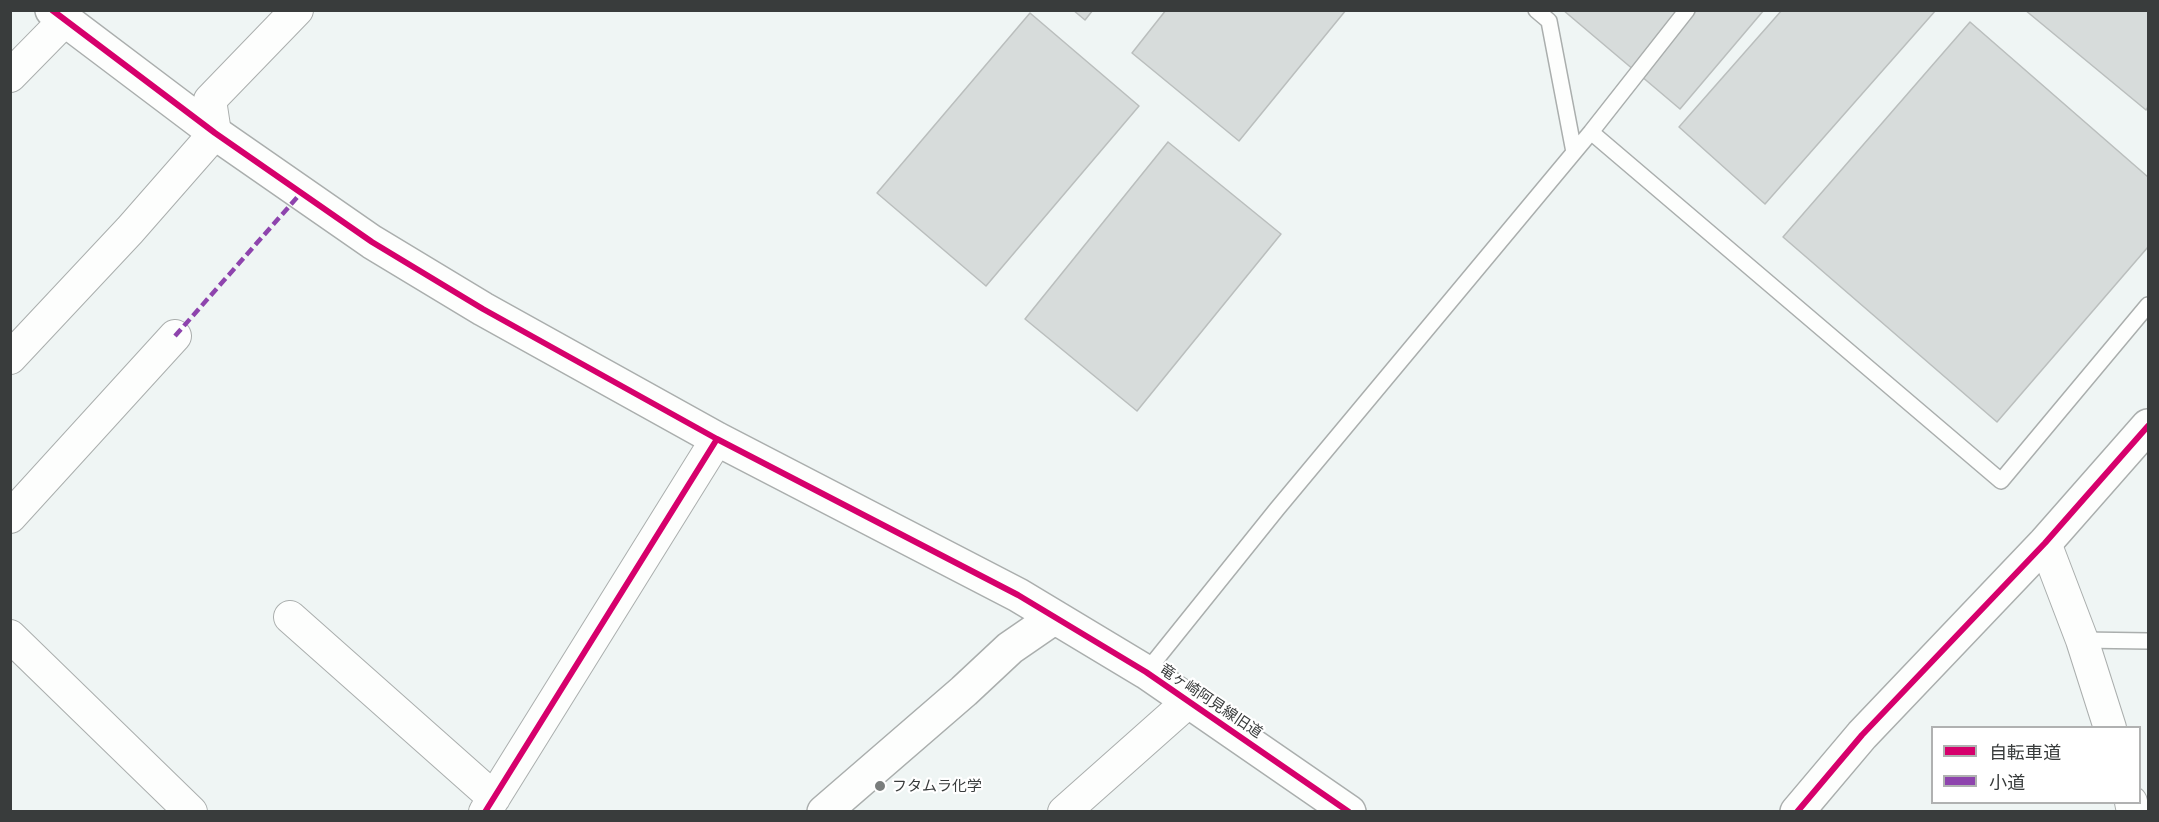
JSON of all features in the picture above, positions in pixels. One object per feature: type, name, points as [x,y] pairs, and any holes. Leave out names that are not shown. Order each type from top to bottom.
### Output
[{"type":"street","points":[[10,358],[130,230],[215,133],[210,100],[297,10]]},
{"type":"street","points":[[10,76],[59,15]]},
{"type":"street","name":"竜ヶ崎阿見線旧道","points":[[59,15],[215,133],[372,242],[483,309],[717,439],[1055,617],[1146,672],[1349,812]]},
{"type":"street","points":[[10,517],[174,336]]},
{"type":"street","points":[[1797,812],[1862,735],[2045,543],[2148,426]]},
{"type":"street","points":[[290,617],[490,805],[717,439]]},
{"type":"street","points":[[2045,543],[2082,640],[2109,726]]},
{"type":"street","points":[[824,812],[964,691],[1010,648],[1055,617]]},
{"type":"street","points":[[10,636],[191,812]]},
{"type":"street","points":[[1064,812],[1189,701]]},
{"type":"lane","points":[[1536,10],[1549,21],[1574,153]]},
{"type":"lane","points":[[1146,672],[1277,509],[1574,153],[1687,10]]},
{"type":"lane","points":[[1591,132],[2001,481],[2148,305]]},
{"type":"lane","points":[[2082,640],[2148,641]]},
{"type":"building","points":[[1073,10],[1093,10],[1085,20]]},
{"type":"building","points":[[1166,10],[1346,10],[1239,141],[1132,53]]},
{"type":"building","points":[[1563,10],[1764,10],[1680,109]]},
{"type":"building","points":[[1782,10],[1936,10],[1765,204],[1679,127]]},
{"type":"building","points":[[2025,10],[2148,10],[2148,107],[2146,110]]},
{"type":"building","points":[[1030,13],[1139,106],[986,286],[877,193]]},
{"type":"building","points":[[1970,22],[2148,177],[2148,247],[1997,422],[1783,237]]},
{"type":"building","points":[[1168,142],[1281,234],[1137,411],[1025,319]]},
{"type":"marked path","points":[[175,336],[301,193]]},
{"type":"cycle path","points":[[52,10],[215,133],[372,242],[483,309],[717,439],[1018,595],[1146,672],[1349,812]]},
{"type":"cycle path","points":[[1797,812],[1862,735],[2045,543],[2148,426]]},
{"type":"cycle path","points":[[485,812],[717,439]]},
{"type":"place","name":"フタムラ化学","points":[[880,786]]}]
